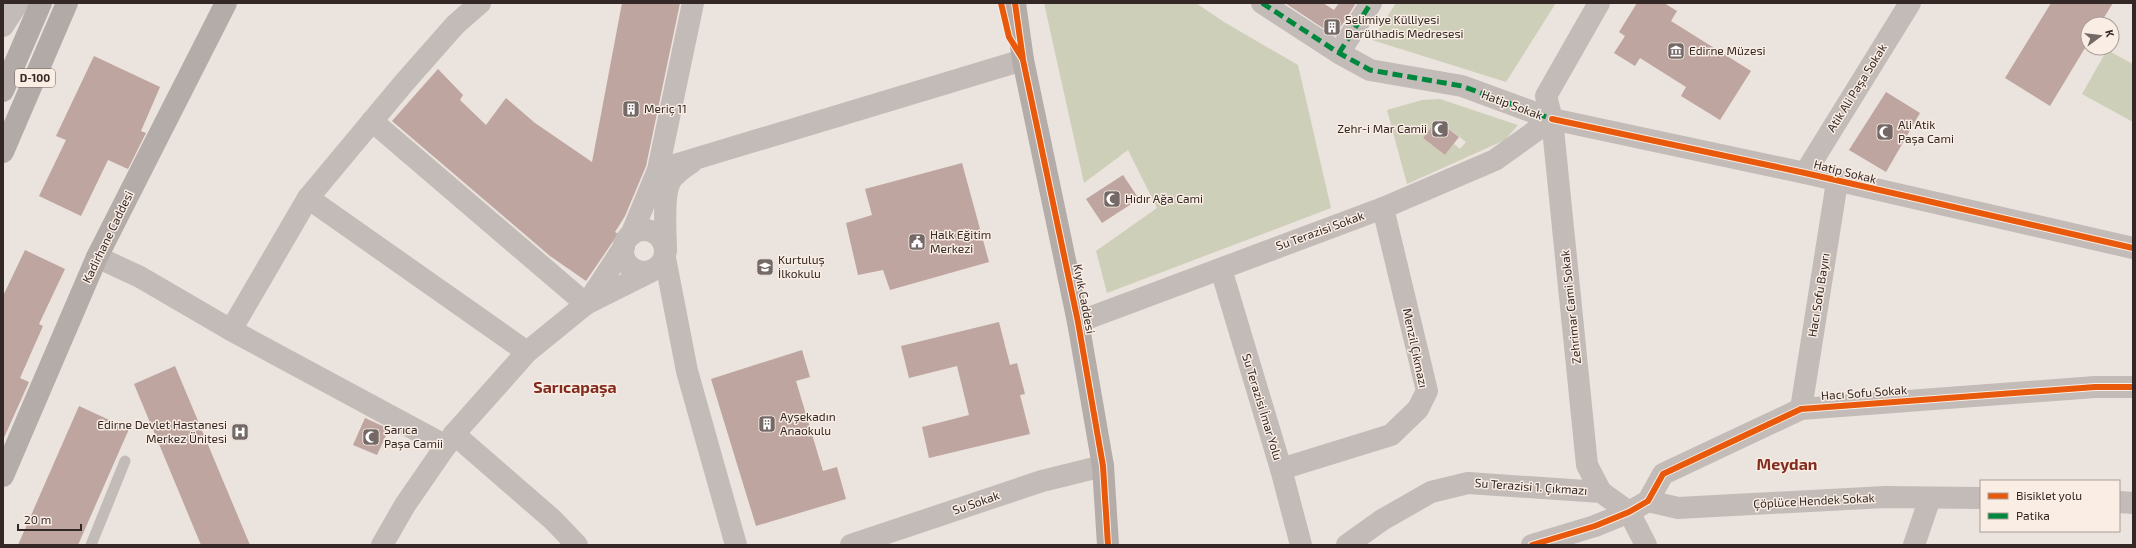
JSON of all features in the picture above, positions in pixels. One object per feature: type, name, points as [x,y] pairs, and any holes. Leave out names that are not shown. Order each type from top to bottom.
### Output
[{"type":"main road","name":"D-100","points":[[3,91],[41,3]]},
{"type":"main road","name":"D-100","points":[[3,152],[67,3]]},
{"type":"main road","name":"Kadirhane Caddesi","points":[[3,476],[97,256],[226,3]]},
{"type":"main road","name":"Kıyık Caddesi","points":[[1001,3],[1009,37],[1023,60]]},
{"type":"main road","name":"Kıyık Caddesi","points":[[1015,3],[1023,60],[1078,322],[1103,466],[1108,545]]},
{"type":"street","points":[[3,26],[18,3]]},
{"type":"street","points":[[231,330],[308,198],[455,25],[480,3]]},
{"type":"street","points":[[586,304],[627,241],[658,170],[693,3]]},
{"type":"street","name":"Hatip Sokak","points":[[1262,3],[1339,53],[1370,70],[1462,86],[1552,120],[1805,173],[1837,182],[2133,248]]},
{"type":"street","points":[[1339,53],[1371,3]]},
{"type":"street","name":"Zehrimar Cami Sokak","points":[[1599,3],[1546,96],[1552,120],[1587,465],[1601,492]]},
{"type":"street","name":"Atik Ali Paşa Sokak","points":[[1805,173],[1910,3]]},
{"type":"street","points":[[658,170],[1023,60]]},
{"type":"street","name":"Su Terazisi Sokak","points":[[1078,322],[1221,270],[1383,208],[1495,160],[1552,120]]},
{"type":"street","points":[[372,121],[586,304]]},
{"type":"street","points":[[627,241],[625,261],[629,267],[643,273],[660,261],[667,191],[670,181],[678,172],[696,159]]},
{"type":"street","name":"Hacı Sofu Bayırı","points":[[1801,409],[1837,182]]},
{"type":"street","points":[[308,198],[527,352]]},
{"type":"street","name":"Menzil Çıkmazı","points":[[1281,469],[1391,435],[1418,409],[1427,391],[1383,208]]},
{"type":"street","points":[[627,241],[644,230],[651,231],[662,239],[660,261],[687,371],[736,545]]},
{"type":"street","points":[[97,256],[140,277],[231,330],[450,440],[553,520],[577,545]]},
{"type":"street","points":[[382,545],[405,505],[450,440],[527,352],[586,304],[660,261]]},
{"type":"street","name":"Su Terazisi İmar Yolu","points":[[1221,270],[1281,469],[1301,545]]},
{"type":"street","name":"Hacı Sofu Sokak","points":[[1532,545],[1595,526],[1629,512],[1648,500],[1663,474],[1801,409],[2095,387],[2133,387]]},
{"type":"street","name":"Su Sokak","points":[[851,545],[1042,481],[1103,466]]},
{"type":"street","name":"Su Terazisi 1. Çıkmazı","points":[[1347,545],[1382,520],[1431,492],[1468,483],[1601,492],[1629,512]]},
{"type":"street","name":"Çöplüce Hendek Sokak","points":[[1648,500],[1678,508],[1885,498],[1980,498]]},
{"type":"street","points":[[1914,545],[1930,498]]},
{"type":"street","points":[[2120,502],[2133,503]]},
{"type":"street","points":[[1629,512],[1646,545]]},
{"type":"lane","points":[[91,545],[125,461]]},
{"type":"green space","points":[[1044,3],[1196,3],[1224,22],[1298,65],[1331,208],[1107,293],[1096,251],[1157,208],[1128,150],[1084,183]]},
{"type":"green space","points":[[1396,3],[1556,3],[1506,82],[1372,40]]},
{"type":"green space","points":[[2104,56],[2118,56],[2133,64],[2133,122],[2082,94]]},
{"type":"green space","points":[[1440,99],[1518,125],[1505,140],[1407,184],[1387,110],[1422,100]],"holes":[[[1438,120],[1466,142],[1460,149],[1454,144],[1445,155],[1423,138]]]},
{"type":"building","points":[[622,3],[680,3],[646,166],[625,216],[615,232],[618,234],[586,281],[550,256],[392,121],[438,69],[463,95],[460,100],[486,125],[506,98],[535,123],[592,162]]},
{"type":"building","name":"Selimiye Külliyesi Darülhadis Medresesi","points":[[1285,3],[1323,3],[1334,10],[1339,3],[1356,3],[1335,36]]},
{"type":"building","points":[[1637,3],[1664,3],[1677,11],[1671,21],[1751,71],[1720,120],[1681,96],[1686,87],[1640,58],[1635,66],[1614,53],[1625,36],[1619,32]]},
{"type":"building","points":[[2051,3],[2113,3],[2105,16],[2080,16],[2080,56],[2050,106],[2005,78]]},
{"type":"building","points":[[94,56],[160,87],[141,131],[146,133],[128,169],[108,160],[81,216],[39,196],[66,140],[56,136]]},
{"type":"building","name":"Ali Atik Paşa Cami","points":[[1886,92],[1920,113],[1886,172],[1849,150]]},
{"type":"building","name":"Zehr-i Mar Camii","points":[[1437,120],[1459,137],[1445,155],[1423,138]]},
{"type":"building","name":"Halk Eğitim Merkezi","points":[[962,163],[989,262],[890,290],[883,270],[858,275],[846,223],[872,215],[865,189]]},
{"type":"building","name":"Hıdır Ağa Cami","points":[[1123,175],[1139,199],[1102,223],[1086,199]]},
{"type":"building","points":[[25,250],[65,269],[39,324],[43,326],[20,378],[29,382],[3,440],[3,296]]},
{"type":"building","points":[[999,322],[1010,365],[1017,363],[1025,394],[1020,395],[1030,434],[929,458],[922,427],[969,415],[957,366],[909,378],[901,346]]},
{"type":"building","name":"Ayşekadın Anaokulu","points":[[802,350],[810,377],[796,381],[823,471],[837,467],[846,499],[756,526],[711,379]]},
{"type":"building","points":[[175,366],[250,545],[201,545],[134,384]]},
{"type":"building","points":[[79,406],[129,429],[78,545],[18,545]]},
{"type":"building","name":"Sarıca Paşa Camii","points":[[365,418],[389,429],[377,455],[353,445]]},
{"type":"marked path","points":[[1262,3],[1339,53],[1370,70],[1462,86],[1552,119]]},
{"type":"marked path","points":[[1339,53],[1371,3]]},
{"type":"cycle path","points":[[1001,3],[1009,37],[1022,58]]},
{"type":"cycle path","points":[[1015,3],[1023,60],[1078,322],[1103,466],[1108,545]]},
{"type":"cycle path","points":[[1552,119],[1805,173],[2133,248]]},
{"type":"cycle path","points":[[1532,545],[1595,526],[1629,512],[1648,501],[1663,474],[1801,409],[2095,387],[2133,387]]},
{"type":"place","name":"Selimiye Külliyesi Darülhadis Medresesi","points":[[1332,27]]},
{"type":"place","name":"Edirne Müzesi","points":[[1676,51]]},
{"type":"place","name":"Meriç 11","points":[[631,109]]},
{"type":"place","name":"Zehr-i Mar Camii","points":[[1440,129]]},
{"type":"place","name":"Ali Atik Paşa Cami","points":[[1885,132]]},
{"type":"place","name":"Hıdır Ağa Cami","points":[[1112,199]]},
{"type":"place","name":"Halk Eğitim Merkezi","points":[[917,242]]},
{"type":"place","name":"Kurtuluş İlkokulu","points":[[765,267]]},
{"type":"place","name":"Ayşekadın Anaokulu","points":[[767,424]]},
{"type":"place","name":"Edirne Devlet Hastanesi Merkez Ünitesi","points":[[240,432]]},
{"type":"place","name":"Sarıca Paşa Camii","points":[[371,437]]},
{"type":"district","name":"Sarıcapaşa","points":[[575,387]]},
{"type":"district","name":"Meydan","points":[[1787,464]]}]
